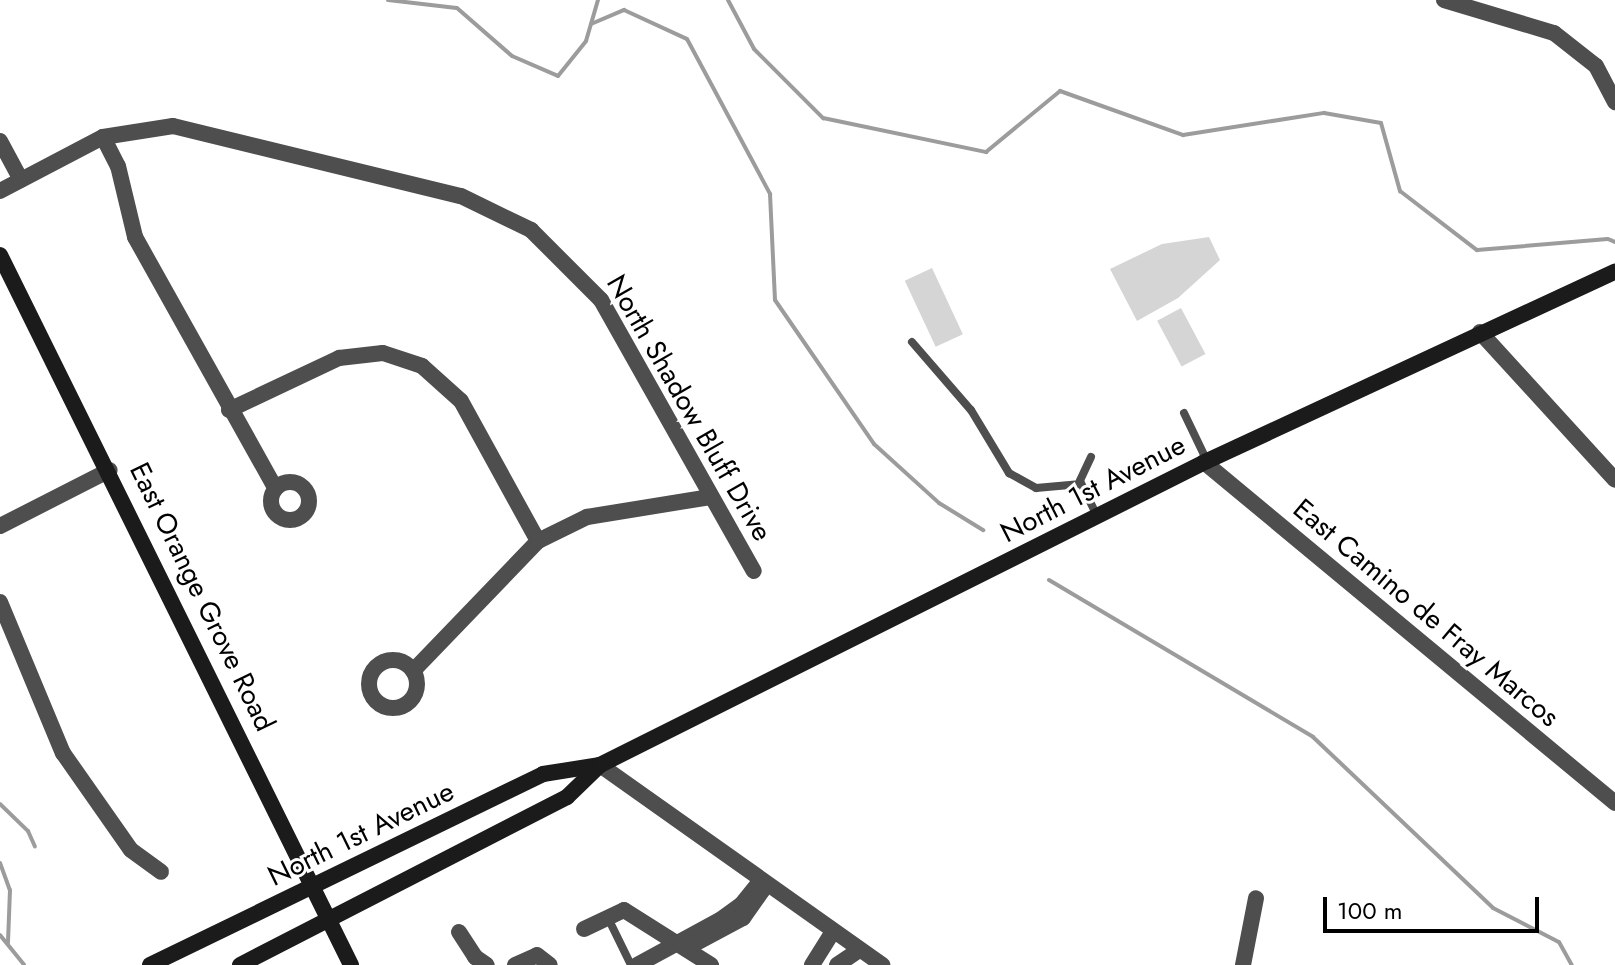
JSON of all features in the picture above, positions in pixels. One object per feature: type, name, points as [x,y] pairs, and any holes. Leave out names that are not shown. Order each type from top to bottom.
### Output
[{"type":"main road","name":"East Orange Grove Road","points":[[0,255],[110,470],[351,965]]},
{"type":"main road","name":"North 1st Avenue","points":[[240,965],[567,797],[600,765],[1205,462],[1615,272]]},
{"type":"main road","name":"North 1st Avenue","points":[[150,965],[543,774],[600,765]]},
{"type":"street","points":[[1444,0],[1488,7],[1567,42],[1596,66],[1615,102]]},
{"type":"street","name":"North Shadow Bluff Drive","points":[[0,191],[103,137],[173,126],[461,196],[531,230],[601,300],[754,571]]},
{"type":"street","points":[[103,137],[118,166],[135,237],[229,410],[275,487]]},
{"type":"street","points":[[0,141],[21,180]]},
{"type":"street","points":[[1480,332],[1615,480]]},
{"type":"street","points":[[229,410],[339,358],[383,353],[422,366],[461,401],[538,541]]},
{"type":"street","name":"East Camino de Fray Marcos","points":[[1205,462],[1615,803]]},
{"type":"street","points":[[0,526],[110,470]]},
{"type":"street","points":[[413,671],[538,541],[587,517],[710,497]]},
{"type":"street","points":[[0,602],[63,753],[131,850],[161,872]]},
{"type":"street","points":[[600,765],[882,965]]},
{"type":"street","points":[[637,965],[680,942],[694,944],[743,918],[762,891],[761,880]]},
{"type":"street","points":[[1243,965],[1256,898]]},
{"type":"street","points":[[584,929],[624,910],[632,912],[711,965]]},
{"type":"street","points":[[459,932],[475,957],[487,965]]},
{"type":"street","points":[[812,965],[833,932]]},
{"type":"street","points":[[837,965],[859,950]]},
{"type":"street","points":[[515,965],[537,955],[550,965]]},
{"type":"lane","points":[[912,342],[971,410],[1009,473],[1036,488],[1081,484]]},
{"type":"lane","points":[[1184,413],[1205,462]]},
{"type":"lane","points":[[1091,457],[1081,484],[1098,516]]},
{"type":"lane","points":[[607,918],[631,965]]},
{"type":"shaded area","points":[[1209,237],[1220,260],[1178,298],[1137,321],[1110,269],[1162,244]]},
{"type":"shaded area","points":[[932,268],[963,334],[936,347],[905,281]]},
{"type":"shaded area","points":[[1181,308],[1205,354],[1182,367],[1157,321]]},
{"type":"waterway","points":[[388,0],[457,8],[512,56],[558,76],[586,41],[598,0]]},
{"type":"waterway","points":[[728,0],[754,49],[823,118],[986,152],[1060,91],[1183,135],[1324,113],[1381,123],[1400,191],[1477,250],[1608,239],[1615,242]]},
{"type":"waterway","points":[[591,24],[624,10],[687,39],[770,194],[775,300],[874,444],[939,503],[983,530]]},
{"type":"waterway","points":[[1049,580],[1313,737],[1493,908],[1559,942],[1572,965]]},
{"type":"waterway","points":[[0,804],[28,831],[35,847]]},
{"type":"waterway","points":[[0,863],[10,890],[8,943]]},
{"type":"waterway","points":[[0,935],[24,965]]}]
